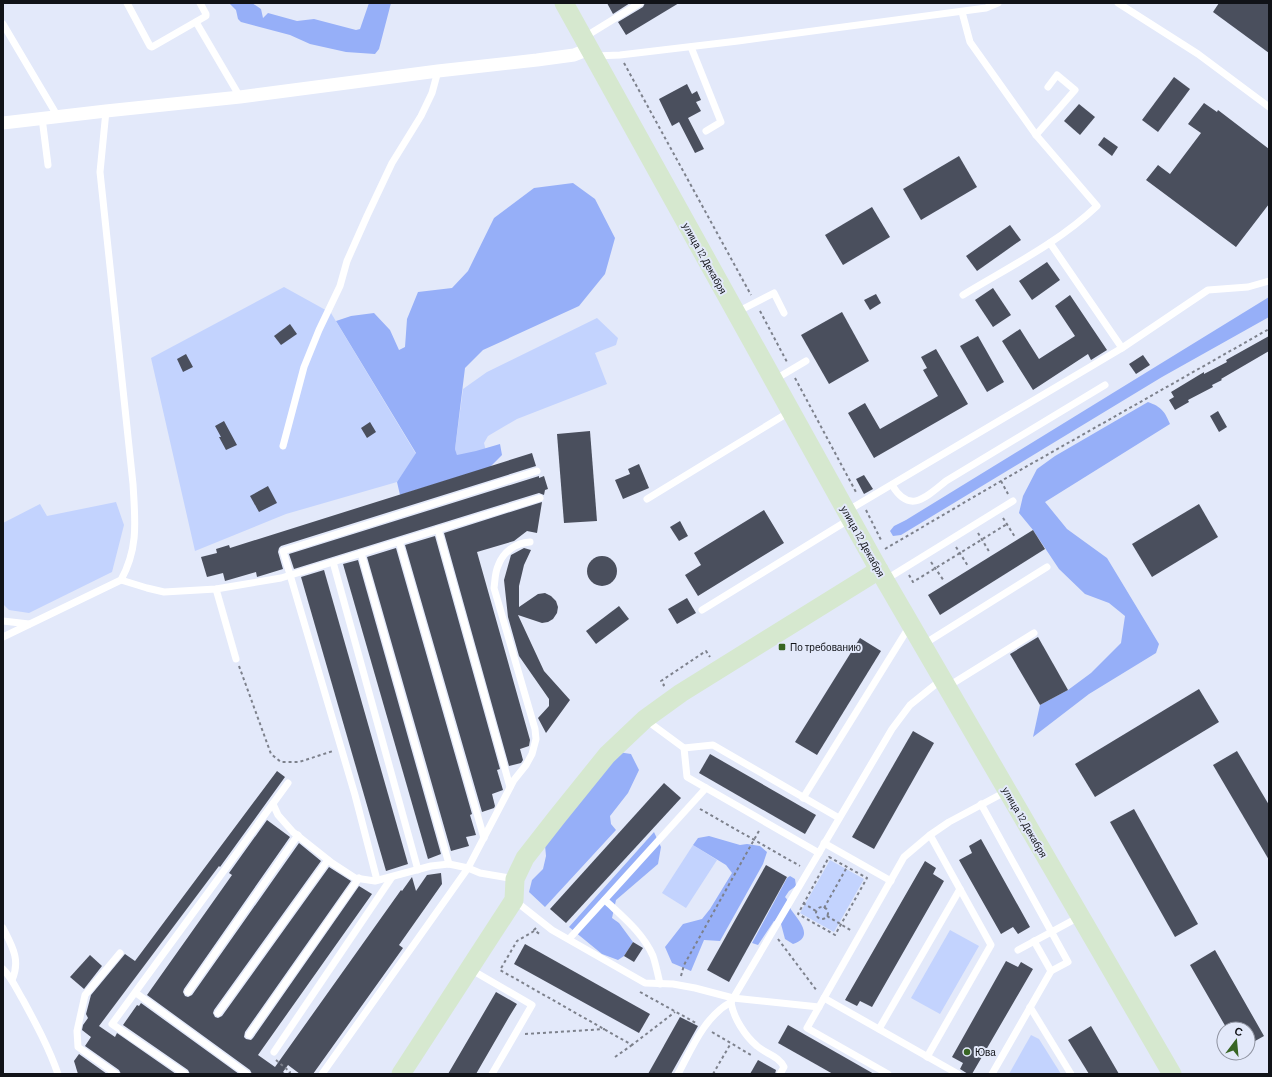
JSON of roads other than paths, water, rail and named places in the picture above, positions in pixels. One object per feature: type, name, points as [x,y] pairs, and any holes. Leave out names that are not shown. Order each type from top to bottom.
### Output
[{"type":"main road","name":"улица 12 Декабря","points":[[564,3],[773,380],[853,511],[881,564],[910,625],[923,644],[944,683],[1172,1074]]},
{"type":"main road","points":[[401,1074],[514,900],[515,879],[525,858],[607,755],[645,720],[681,693],[881,564]]},
{"type":"street","points":[[3,123],[240,97],[574,55],[588,48]]},
{"type":"lane","points":[[127,3],[150,46],[152,47],[206,15],[200,3]]},
{"type":"lane","points":[[588,48],[640,3]]},
{"type":"lane","points":[[588,48],[620,55],[962,12],[986,8],[998,3]]},
{"type":"lane","points":[[1118,3],[1198,54],[1269,107]]},
{"type":"lane","points":[[962,12],[970,42],[1036,135],[1097,206],[1079,222],[1050,243],[964,295]]},
{"type":"lane","points":[[196,22],[240,97]]},
{"type":"lane","points":[[3,24],[58,117]]},
{"type":"lane","points":[[691,47],[722,122],[706,131]]},
{"type":"lane","points":[[283,446],[304,367],[319,330],[340,286],[347,261],[392,163],[421,116],[432,93],[438,71]]},
{"type":"lane","points":[[1036,135],[1075,90],[1057,75],[1048,87]]},
{"type":"lane","points":[[3,637],[121,580],[128,567],[133,552],[136,526],[133,484],[100,172],[106,111]]},
{"type":"lane","points":[[42,118],[48,165]]},
{"type":"lane","points":[[1050,243],[1122,348]]},
{"type":"lane","points":[[702,610],[892,485],[1122,348],[1208,290],[1248,287],[1269,282]]},
{"type":"lane","points":[[735,313],[774,293],[784,313]]},
{"type":"lane","points":[[773,380],[806,361]]},
{"type":"lane","points":[[892,485],[898,494],[905,500],[913,502],[922,499],[932,494],[946,481],[1105,384]]},
{"type":"lane","points":[[647,499],[791,411]]},
{"type":"lane","points":[[377,880],[342,749],[283,551],[537,471]]},
{"type":"lane","points":[[121,580],[164,592],[216,590],[281,578],[540,498]]},
{"type":"lane","points":[[881,564],[904,569],[1013,501]]},
{"type":"lane","points":[[438,529],[510,787]]},
{"type":"lane","points":[[400,541],[484,838]]},
{"type":"lane","points":[[322,1074],[468,868],[510,787],[529,759],[536,738],[494,588],[497,566],[506,552],[521,543],[530,542]]},
{"type":"lane","points":[[361,553],[449,864]]},
{"type":"lane","points":[[334,562],[418,870]]},
{"type":"lane","points":[[923,644],[1047,567]]},
{"type":"lane","points":[[216,590],[236,659]]},
{"type":"lane","points":[[3,621],[29,624]]},
{"type":"lane","points":[[803,798],[910,625]]},
{"type":"lane","points":[[678,1074],[704,1028],[714,1014],[732,1000],[892,728],[910,705],[944,683],[1034,633]]},
{"type":"lane","points":[[645,720],[684,748],[713,745],[839,818]]},
{"type":"lane","points":[[684,748],[687,777],[818,853]]},
{"type":"lane","points":[[185,1074],[112,1024],[288,782]]},
{"type":"lane","points":[[569,939],[706,788]]},
{"type":"lane","points":[[888,1074],[807,1028],[904,857],[930,836],[981,804],[1007,791]]},
{"type":"lane","points":[[273,804],[278,815],[298,835],[328,860],[355,878],[377,880],[431,866],[449,864],[468,868],[480,873],[515,879]]},
{"type":"lane","points":[[981,804],[1068,962],[1051,971],[992,1074]]},
{"type":"lane","points":[[188,992],[298,835]]},
{"type":"lane","points":[[927,1057],[991,945],[930,836]]},
{"type":"lane","points":[[824,843],[891,881]]},
{"type":"lane","points":[[218,1013],[328,860]]},
{"type":"lane","points":[[274,1052],[392,877]]},
{"type":"lane","points":[[249,1034],[359,878]]},
{"type":"lane","points":[[880,1029],[960,889]]},
{"type":"lane","points":[[514,900],[552,930],[645,983],[680,985],[732,1000],[819,1007]]},
{"type":"lane","points":[[605,900],[632,925],[647,944],[654,958],[660,984]]},
{"type":"lane","points":[[1018,950],[1080,916]]},
{"type":"lane","points":[[3,928],[12,946],[16,962],[16,970],[12,980]]},
{"type":"lane","points":[[1034,941],[1051,971]]},
{"type":"lane","points":[[116,1074],[78,1047],[76,1031],[85,995],[120,953]]},
{"type":"lane","points":[[3,969],[12,980],[50,1053],[58,1074]]},
{"type":"lane","points":[[470,969],[532,1005],[492,1074]]},
{"type":"lane","points":[[136,992],[247,1074]]},
{"type":"lane","points":[[824,998],[958,1074]]},
{"type":"lane","points":[[732,1000],[734,1015],[744,1031],[757,1046],[781,1061],[784,1067],[780,1074]]},
{"type":"lane","points":[[1030,1007],[1071,1074]]},
{"type":"place","name":"По требованию","points":[[782,647]]},
{"type":"place","name":"Юва","points":[[967,1052]]}]
